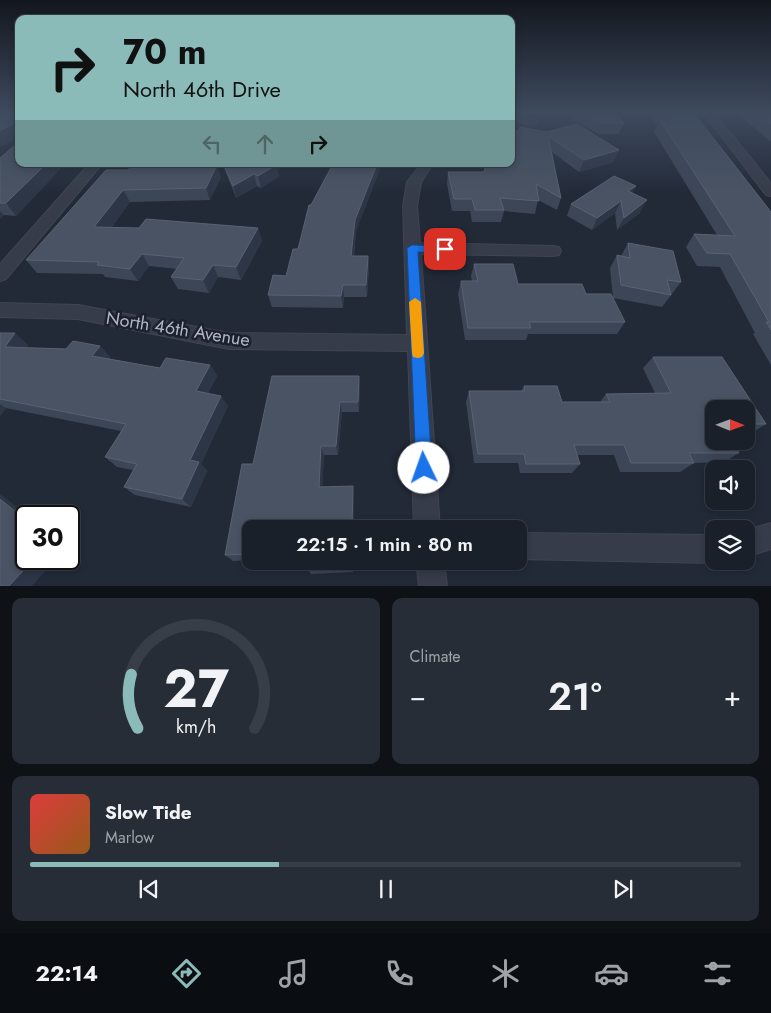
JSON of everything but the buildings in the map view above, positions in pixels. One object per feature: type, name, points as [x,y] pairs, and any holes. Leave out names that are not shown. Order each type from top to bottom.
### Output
[{"type":"street","points":[[730,139],[771,192]]},
{"type":"street","points":[[0,275],[93,167]]},
{"type":"street","points":[[423,167],[414,182],[410,206],[427,520]]},
{"type":"street","points":[[752,167],[771,167]]},
{"type":"street","points":[[412,248],[553,251]]},
{"type":"street","name":"North 46th Avenue","points":[[0,310],[78,312],[229,341],[417,343]]},
{"type":"street","points":[[755,541],[771,536]]},
{"type":"street","points":[[527,546],[705,549]]},
{"type":"street","points":[[431,570],[432,586]]},
{"type":"slow traffic","points":[[415,302],[418,353]]},
{"type":"route","points":[[424,468],[412,248],[445,249]]}]
